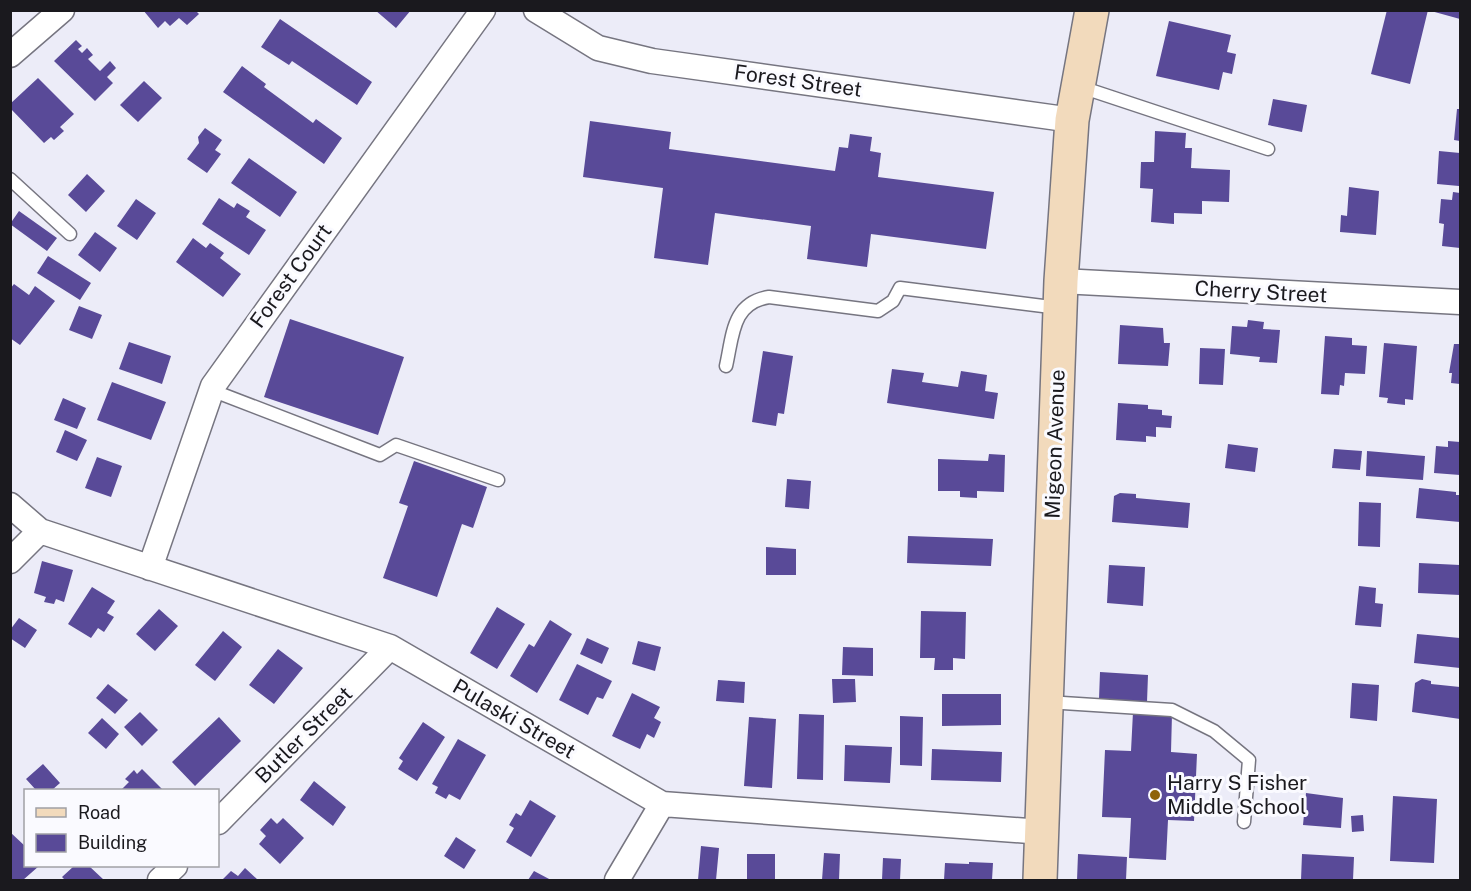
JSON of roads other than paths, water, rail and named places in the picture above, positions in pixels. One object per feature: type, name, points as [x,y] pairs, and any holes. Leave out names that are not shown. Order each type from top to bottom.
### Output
[{"type":"main road","name":"Migeon Avenue","points":[[1040,880],[1060,294],[1072,120],[1092,10]]},
{"type":"street","points":[[10,55],[62,10]]},
{"type":"street","name":"Forest Court","points":[[150,568],[211,390],[241,344],[483,10]]},
{"type":"street","name":"Forest Street","points":[[536,10],[598,48],[652,61],[1072,120]]},
{"type":"street","name":"Cherry Street","points":[[1060,294],[1461,302]]},
{"type":"street","name":"Pulaski Street","points":[[10,506],[40,531],[390,647],[662,804],[1042,832]]},
{"type":"street","points":[[10,561],[40,531]]},
{"type":"street","name":"Butler Street","points":[[219,821],[390,647]]},
{"type":"street","points":[[617,880],[662,804]]},
{"type":"street","points":[[160,880],[174,867]]},
{"type":"lane","points":[[1078,86],[1268,149]]},
{"type":"lane","points":[[10,180],[70,234]]},
{"type":"lane","points":[[726,366],[738,315],[755,299],[770,297],[878,311],[893,301],[900,288],[1060,294]]},
{"type":"lane","points":[[211,390],[380,455],[396,445],[498,480]]},
{"type":"lane","points":[[1045,702],[1172,710],[1214,731],[1249,760],[1244,822]]},
{"type":"place","name":"Harry S Fisher Middle School","points":[[1155,795]]}]
